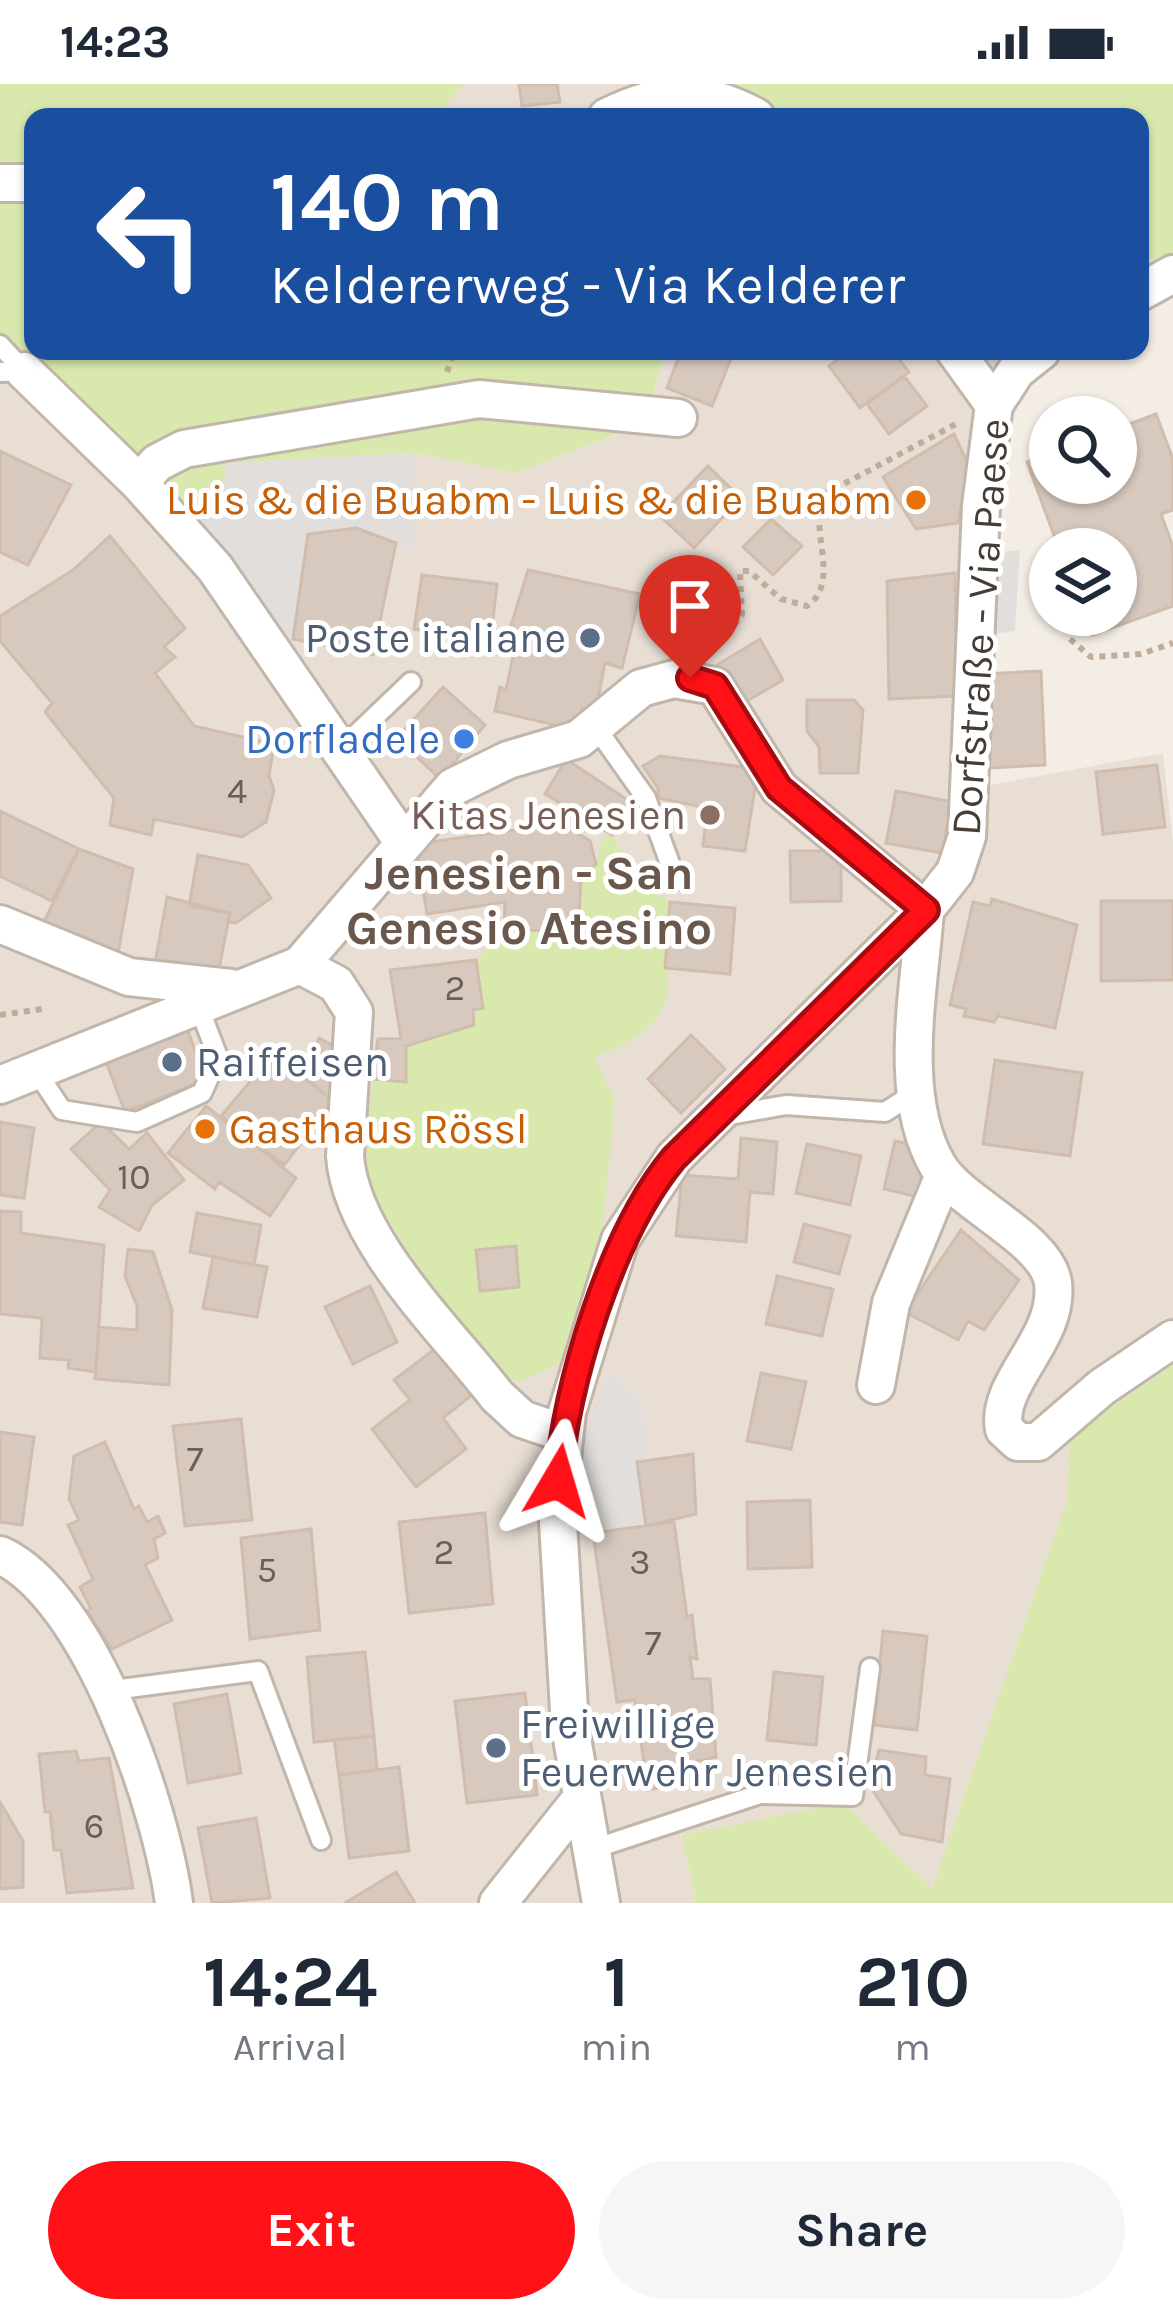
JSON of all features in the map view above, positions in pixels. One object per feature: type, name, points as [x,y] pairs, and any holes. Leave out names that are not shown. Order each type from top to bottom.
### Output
[{"type":"street","points":[[633,108],[680,92],[739,108]]},
{"type":"street","points":[[961,360],[994,406]]},
{"type":"street","name":"Dorfstraße - Via Paese","points":[[601,1903],[580,1800],[560,1589],[557,1505],[563,1433],[620,1240],[658,1177],[926,910],[955,872],[967,836],[981,506],[994,406],[1016,371],[1030,360]]},
{"type":"street","points":[[8,362],[140,483],[215,568],[404,843]]},
{"type":"street","points":[[140,483],[157,463],[184,449],[428,405],[519,399],[678,418]]},
{"type":"street","points":[[0,1084],[300,965],[468,776],[597,729],[641,688],[690,678],[715,686],[779,788],[926,910],[916,1092],[926,1135],[944,1174],[1042,1258],[1053,1277],[1054,1305],[1040,1345],[1004,1408],[1010,1436],[1028,1443],[1050,1435],[1102,1387],[1173,1339]]},
{"type":"street","points":[[0,923],[129,977],[239,989]]},
{"type":"street","points":[[300,965],[336,984],[354,1012],[345,1156],[362,1217],[497,1396],[522,1419],[563,1433]]},
{"type":"street","points":[[876,1385],[878,1352],[891,1303],[944,1174]]},
{"type":"street","points":[[0,1555],[52,1599],[106,1691],[153,1799],[174,1903]]},
{"type":"street","points":[[498,1903],[580,1800]]},
{"type":"lane","points":[[341,748],[412,682]]},
{"type":"lane","points":[[597,729],[646,798],[676,880]]},
{"type":"lane","points":[[35,1070],[62,1110],[137,1122],[202,1093],[218,1058],[198,1005]]},
{"type":"lane","points":[[717,1117],[786,1105],[885,1112],[916,1092]]},
{"type":"lane","points":[[590,1850],[760,1794],[853,1796],[870,1668]]},
{"type":"lane","points":[[106,1691],[258,1671],[321,1840]]},
{"type":"path","points":[[690,678],[742,615],[743,569],[781,599],[807,606],[814,601],[823,580],[819,510],[825,494],[994,406]]},
{"type":"path","points":[[1070,639],[1091,657],[1141,654],[1173,643]]},
{"type":"path","points":[[0,1015],[43,1009]]},
{"type":"shaded area","points":[[464,84],[727,84],[769,108],[443,108]]},
{"type":"shaded area","points":[[0,357],[226,463],[415,453],[517,473],[645,423],[662,360],[1054,360],[1016,396],[1002,433],[979,787],[1163,753],[1173,843],[1173,1365],[1070,1436],[1067,1500],[932,1890],[682,1835],[696,1903],[0,1903]]},
{"type":"shaded area","points":[[415,453],[413,550],[356,528],[309,534],[293,639],[192,509],[224,481],[225,463]]},
{"type":"shaded area","points":[[1020,550],[1015,631],[984,635],[991,553]]},
{"type":"shaded area","points":[[607,1376],[617,1378],[641,1403],[648,1447],[637,1463],[646,1526],[574,1536],[575,1460]]},
{"type":"green space","points":[[0,84],[464,84],[443,108],[24,108],[24,360],[662,360],[645,423],[517,473],[415,453],[226,463],[224,481],[192,509],[169,492],[165,477],[135,461],[0,357]]},
{"type":"green space","points":[[728,84],[1173,84],[1173,253],[1149,261],[1149,108],[769,108]]},
{"type":"green space","points":[[612,835],[639,881],[670,902],[666,999],[646,1030],[595,1057],[615,1101],[601,1244],[585,1307],[560,1363],[518,1383],[480,1347],[432,1285],[375,1193],[366,1149],[373,1079],[406,1081],[406,1046],[482,1009],[476,960],[504,929],[578,932],[581,880],[596,864],[602,838]]},
{"type":"green space","points":[[1173,1365],[1173,1903],[696,1903],[682,1835],[843,1803],[932,1889],[1067,1500],[1070,1436]]},
{"type":"building","points":[[519,84],[557,84],[560,102],[522,106]]},
{"type":"building","points":[[678,360],[730,360],[712,406],[667,388]]},
{"type":"building","points":[[837,360],[900,360],[909,372],[860,408],[829,366]]},
{"type":"building","points":[[904,376],[927,406],[889,434],[867,404]]},
{"type":"building","points":[[1156,414],[1173,459],[1173,510],[1161,514],[1173,547],[1173,606],[1137,619],[1137,528],[1051,528],[1042,504],[1137,504],[1137,421]]},
{"type":"building","points":[[954,434],[969,466],[958,523],[916,529],[883,477]]},
{"type":"building","points":[[0,451],[71,485],[28,565],[0,552]]},
{"type":"building","points":[[708,466],[741,498],[694,548],[660,516]]},
{"type":"building","points":[[771,519],[802,546],[773,575],[743,547]]},
{"type":"building","points":[[356,528],[396,543],[373,655],[293,639],[308,534]]},
{"type":"building","points":[[110,536],[185,628],[164,647],[175,657],[155,673],[194,726],[274,744],[269,776],[274,790],[266,822],[242,837],[154,819],[151,835],[110,825],[114,798],[45,712],[52,703],[0,641],[0,616],[73,570]]},
{"type":"building","points":[[528,570],[640,594],[622,668],[605,663],[595,714],[582,708],[576,730],[495,711],[500,687],[506,690],[517,638],[508,635]]},
{"type":"building","points":[[955,573],[957,696],[889,699],[887,581]]},
{"type":"building","points":[[422,575],[497,584],[490,644],[414,629]]},
{"type":"building","points":[[760,639],[783,680],[740,705],[717,665]]},
{"type":"building","points":[[1041,671],[1045,765],[989,768],[984,674]]},
{"type":"building","points":[[443,687],[485,725],[440,779],[397,738]]},
{"type":"building","points":[[807,700],[854,700],[863,710],[858,773],[820,773],[819,747],[807,731]]},
{"type":"building","points":[[660,756],[758,769],[745,851],[703,846],[707,808],[658,798],[658,788],[643,766]]},
{"type":"building","points":[[566,759],[632,803],[612,835],[545,794]]},
{"type":"building","points":[[1157,765],[1165,827],[1103,834],[1096,772]]},
{"type":"building","points":[[896,791],[952,802],[942,853],[886,843]]},
{"type":"building","points":[[0,811],[79,849],[52,901],[0,876]]},
{"type":"building","points":[[558,824],[560,833],[574,831],[590,841],[596,864],[581,880],[578,932],[504,929],[505,902],[427,914],[416,844]]},
{"type":"building","points":[[79,849],[133,869],[117,959],[41,928]]},
{"type":"building","points":[[790,851],[841,851],[841,901],[791,902]]},
{"type":"building","points":[[198,855],[248,865],[271,898],[236,923],[228,922],[230,913],[189,906]]},
{"type":"building","points":[[167,897],[230,913],[217,979],[154,968]]},
{"type":"building","points":[[992,899],[1077,925],[1055,1028],[998,1016],[994,1022],[964,1016],[966,1009],[950,1005],[973,902],[990,906]]},
{"type":"building","points":[[1101,901],[1173,901],[1173,980],[1101,981]]},
{"type":"building","points":[[670,902],[735,908],[730,974],[665,968]]},
{"type":"building","points":[[476,960],[483,1008],[473,1010],[474,1025],[406,1046],[406,1082],[373,1079],[378,1039],[401,1039],[390,970]]},
{"type":"building","points":[[186,1025],[205,1080],[125,1112],[103,1054]]},
{"type":"building","points":[[691,1035],[725,1069],[681,1113],[648,1079]]},
{"type":"building","points":[[319,1038],[346,1053],[332,1100],[301,1075]]},
{"type":"building","points":[[274,1053],[334,1102],[284,1165],[221,1116]]},
{"type":"building","points":[[995,1060],[1082,1073],[1070,1156],[983,1144]]},
{"type":"building","points":[[206,1106],[296,1178],[270,1216],[219,1182],[215,1189],[168,1153]]},
{"type":"building","points":[[0,1122],[34,1128],[24,1198],[0,1195]]},
{"type":"building","points":[[101,1122],[129,1149],[147,1133],[184,1180],[152,1205],[139,1231],[99,1207],[110,1190],[71,1149]]},
{"type":"building","points":[[741,1138],[777,1142],[773,1194],[750,1192],[746,1242],[676,1236],[682,1175],[738,1179]]},
{"type":"building","points":[[895,1141],[928,1148],[918,1197],[884,1189]]},
{"type":"building","points":[[807,1144],[861,1156],[850,1205],[796,1193]]},
{"type":"building","points":[[0,1211],[21,1212],[21,1233],[104,1245],[96,1372],[68,1368],[69,1360],[40,1358],[42,1318],[0,1314]]},
{"type":"building","points":[[197,1213],[261,1225],[254,1265],[190,1252]]},
{"type":"building","points":[[804,1224],[850,1236],[839,1274],[794,1262]]},
{"type":"building","points":[[961,1230],[1019,1280],[984,1330],[968,1321],[958,1340],[905,1312]]},
{"type":"building","points":[[516,1246],[519,1287],[480,1291],[476,1250]]},
{"type":"building","points":[[128,1249],[153,1252],[172,1310],[169,1385],[95,1379],[99,1327],[137,1330],[137,1306],[125,1276]]},
{"type":"building","points":[[213,1257],[267,1267],[257,1317],[203,1308]]},
{"type":"building","points":[[777,1276],[833,1289],[822,1336],[766,1324]]},
{"type":"building","points":[[370,1286],[397,1342],[353,1364],[325,1307]]},
{"type":"building","points":[[441,1344],[478,1390],[443,1418],[466,1449],[416,1487],[372,1429],[410,1400],[394,1380]]},
{"type":"building","points":[[761,1373],[806,1382],[791,1449],[747,1441]]},
{"type":"building","points":[[241,1419],[252,1520],[185,1526],[173,1426]]},
{"type":"building","points":[[0,1432],[34,1437],[22,1525],[0,1522]]},
{"type":"building","points":[[105,1442],[134,1509],[139,1506],[147,1522],[158,1516],[165,1533],[154,1539],[158,1558],[145,1565],[172,1620],[112,1649],[87,1611],[91,1609],[80,1587],[93,1579],[68,1525],[79,1520],[69,1499],[74,1456]]},
{"type":"building","points":[[693,1454],[696,1514],[646,1526],[637,1462]]},
{"type":"building","points":[[810,1500],[812,1567],[748,1569],[747,1502]]},
{"type":"building","points":[[485,1513],[493,1604],[409,1613],[399,1522]]},
{"type":"building","points":[[674,1522],[687,1617],[692,1615],[697,1659],[690,1657],[693,1679],[710,1679],[716,1757],[675,1766],[679,1784],[648,1790],[635,1700],[617,1702],[593,1533]]},
{"type":"building","points":[[311,1529],[320,1630],[250,1639],[241,1538]]},
{"type":"building","points":[[883,1631],[927,1636],[917,1730],[874,1725]]},
{"type":"building","points":[[365,1652],[374,1736],[314,1742],[307,1657]]},
{"type":"building","points":[[774,1672],[823,1677],[816,1745],[767,1740]]},
{"type":"building","name":"Freiwillige Feuerwehr Jenesien","points":[[525,1693],[537,1795],[467,1803],[455,1701]]},
{"type":"building","points":[[227,1694],[241,1773],[188,1783],[174,1704]]},
{"type":"building","points":[[374,1736],[377,1770],[339,1775],[334,1740]]},
{"type":"building","points":[[879,1750],[926,1757],[925,1775],[950,1779],[942,1842],[901,1834],[870,1786]]},
{"type":"building","points":[[76,1751],[79,1761],[109,1758],[133,1888],[67,1893],[61,1850],[54,1850],[50,1812],[45,1812],[39,1754]]},
{"type":"building","points":[[399,1767],[409,1851],[349,1858],[339,1775]]},
{"type":"building","points":[[0,1802],[23,1841],[23,1887],[0,1889]]},
{"type":"building","points":[[256,1818],[270,1898],[212,1903],[198,1828]]},
{"type":"building","points":[[396,1872],[415,1903],[345,1903]]},
{"type":"place","name":"Luis & die Buabm - Luis & die Buabm","points":[[916,500]]},
{"type":"place","name":"Poste italiane","points":[[590,638]]},
{"type":"place","name":"Dorfladele","points":[[464,739]]},
{"type":"place","name":"Kitas Jenesien","points":[[710,815]]},
{"type":"place","name":"Raiffeisen","points":[[172,1062]]},
{"type":"place","name":"Gasthaus Rössl","points":[[205,1129]]},
{"type":"place","name":"Freiwillige Feuerwehr Jenesien","points":[[496,1748]]},
{"type":"district","name":"Jenesien - San Genesio Atesino","points":[[529,900]]},
{"type":"route","points":[[558,1481],[574,1383],[620,1240],[643,1198],[674,1158],[926,910],[779,788],[715,686],[690,678]]}]
